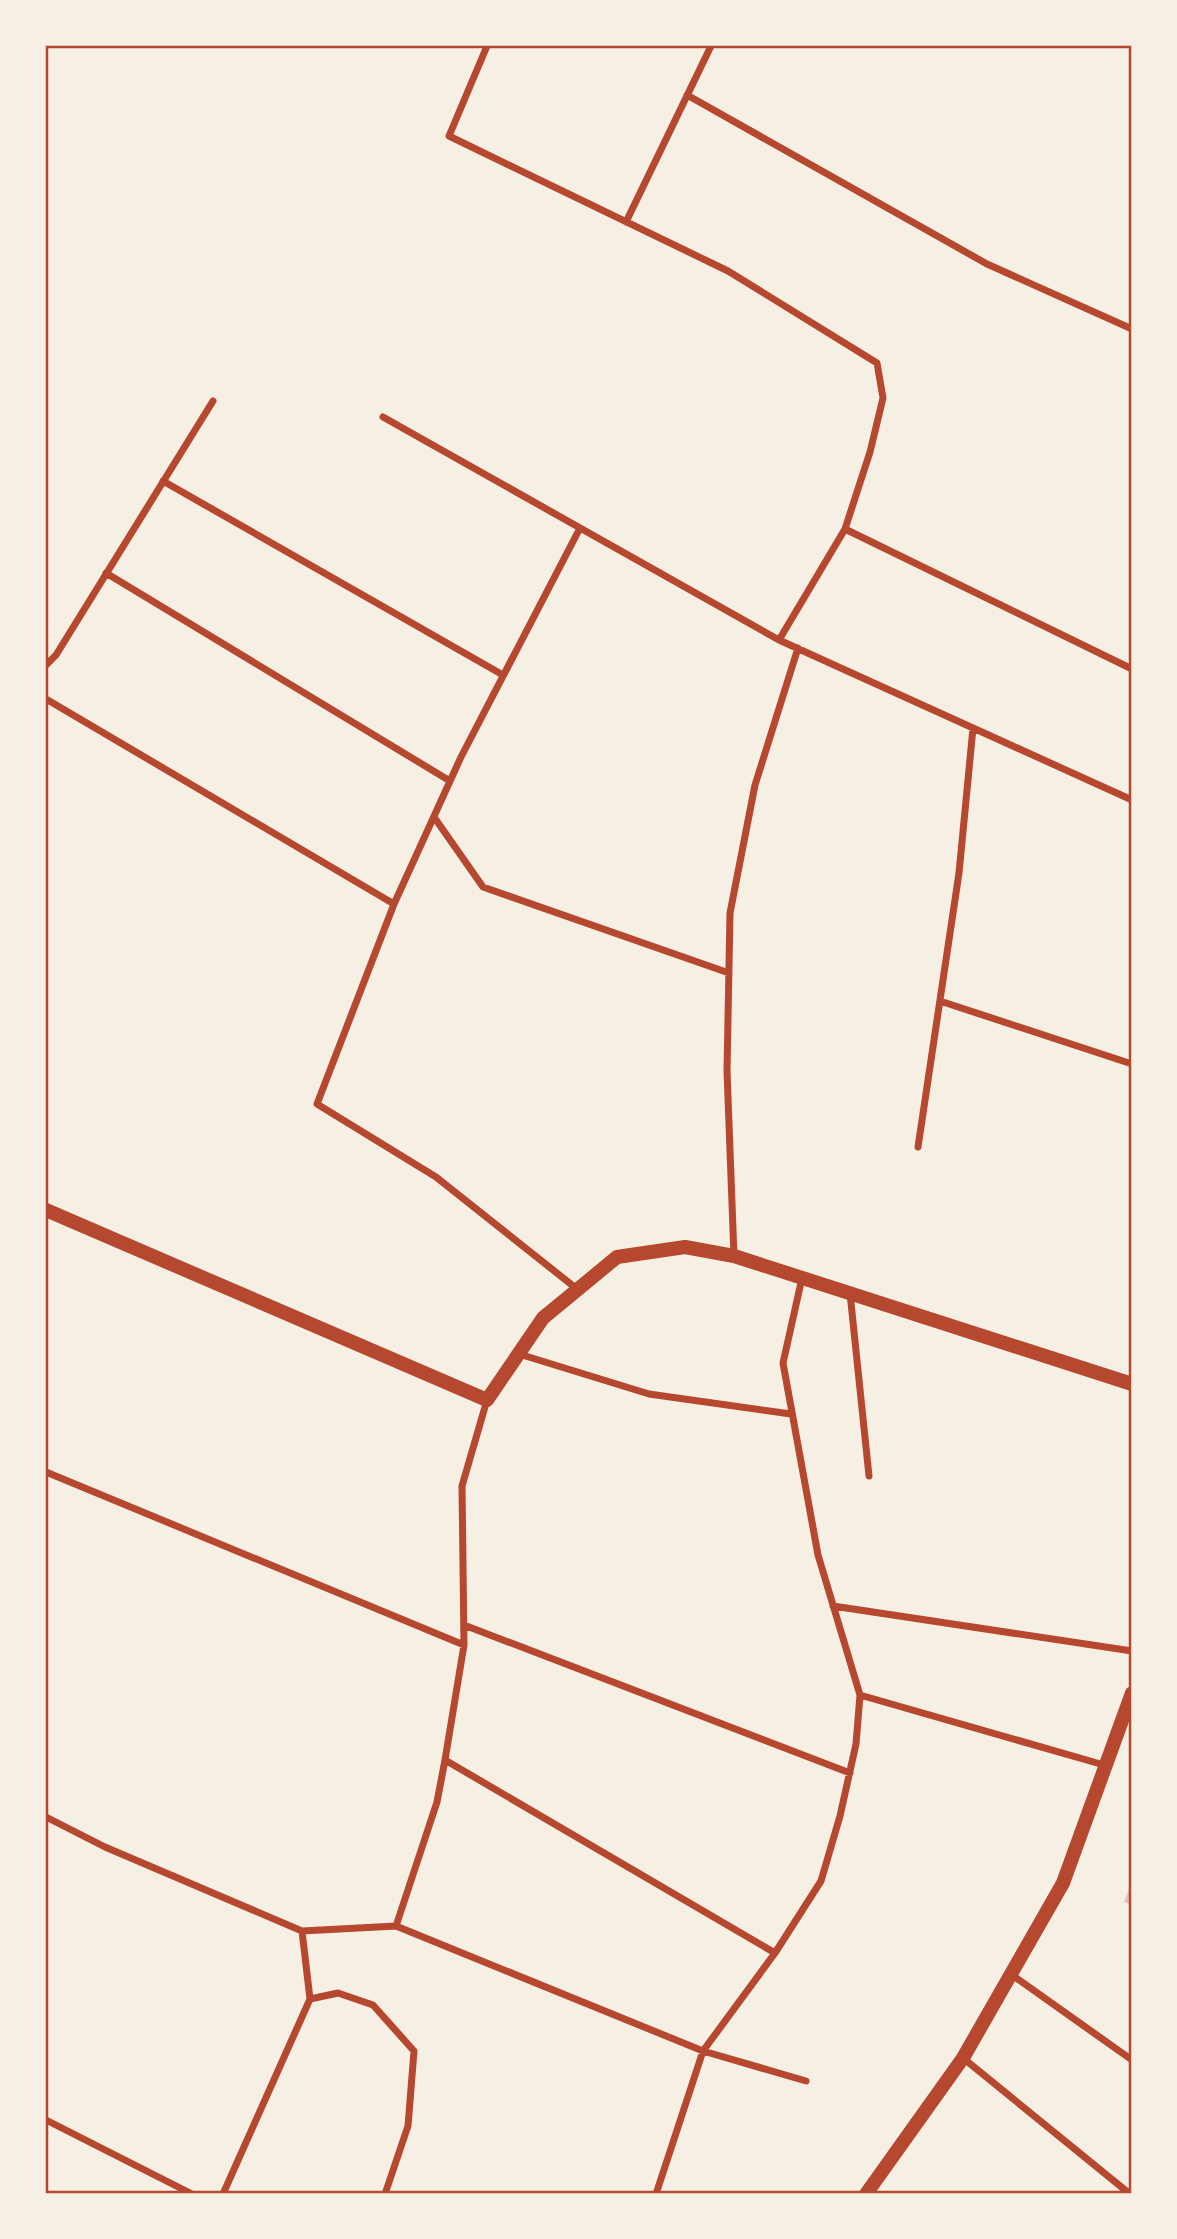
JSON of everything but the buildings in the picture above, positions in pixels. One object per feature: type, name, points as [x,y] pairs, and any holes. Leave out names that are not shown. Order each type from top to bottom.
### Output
[{"type":"main road","points":[[47,1214],[487,1400],[543,1318],[617,1257],[685,1247],[734,1256],[1132,1384]]},
{"type":"main road","points":[[866,2193],[963,2059],[1063,1883],[1131,1694]]},
{"type":"street","points":[[487,46],[449,136],[727,271],[877,363],[883,398],[870,452],[845,529],[779,640]]},
{"type":"street","points":[[626,222],[711,46]]},
{"type":"street","points":[[687,95],[987,264],[1132,329]]},
{"type":"street","points":[[46,664],[56,655],[213,401]]},
{"type":"street","points":[[383,417],[779,640],[1132,800]]},
{"type":"street","points":[[163,481],[503,675]]},
{"type":"street","points":[[578,1290],[436,1177],[317,1104],[394,904],[450,781],[580,528]]},
{"type":"street","points":[[845,529],[1132,669]]},
{"type":"street","points":[[106,573],[450,781]]},
{"type":"street","points":[[734,1256],[727,1071],[730,913],[755,785],[798,648]]},
{"type":"street","points":[[46,699],[394,904]]},
{"type":"street","points":[[918,1147],[959,873],[973,728]]},
{"type":"street","points":[[434,817],[483,887],[729,973]]},
{"type":"street","points":[[940,1001],[1132,1064]]},
{"type":"street","points":[[656,2193],[703,2050],[775,1953],[821,1881],[856,1744],[859,1695],[818,1555],[783,1363],[802,1277]]},
{"type":"street","points":[[850,1292],[869,1476]]},
{"type":"street","points":[[519,1354],[649,1394],[791,1414]]},
{"type":"street","points":[[397,1926],[438,1802],[464,1645],[462,1486],[487,1400]]},
{"type":"street","points":[[46,1472],[464,1645]]},
{"type":"street","points":[[833,1606],[1132,1651]]},
{"type":"street","points":[[464,1625],[850,1773]]},
{"type":"street","points":[[859,1695],[1104,1765]]},
{"type":"street","points":[[445,1760],[775,1953]]},
{"type":"street","points":[[46,1817],[106,1847],[302,1931],[397,1926],[703,2050],[807,2081]]},
{"type":"street","points":[[223,2193],[310,1999],[302,1931]]},
{"type":"street","points":[[1012,1975],[1132,2060]]},
{"type":"street","points":[[310,1999],[338,1993],[373,2005],[414,2052],[408,2126],[385,2193]]},
{"type":"street","points":[[963,2059],[1130,2193]]},
{"type":"street","points":[[46,2120],[192,2193]]}]
